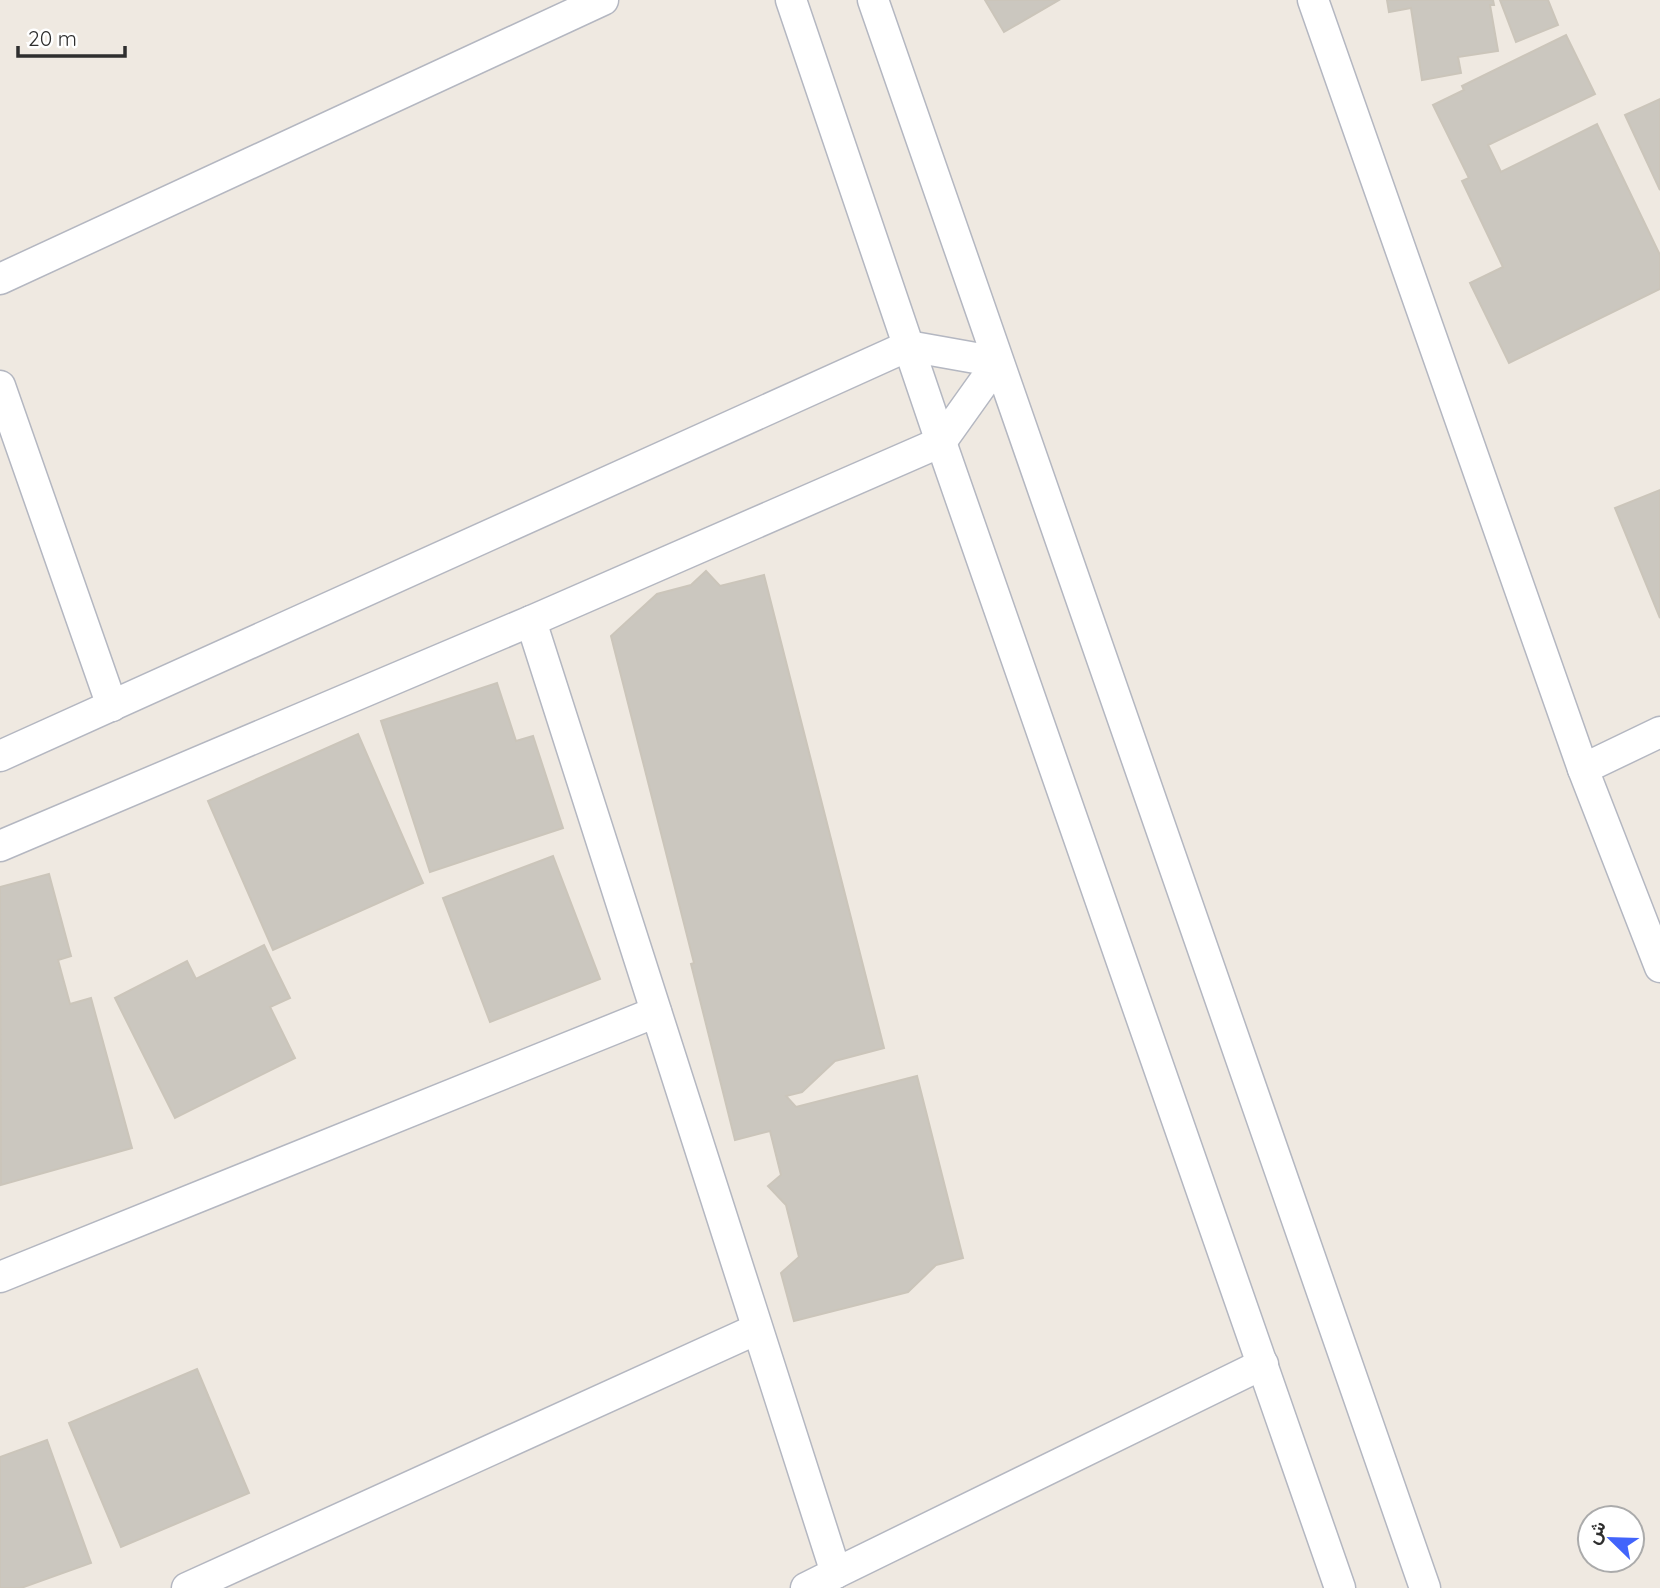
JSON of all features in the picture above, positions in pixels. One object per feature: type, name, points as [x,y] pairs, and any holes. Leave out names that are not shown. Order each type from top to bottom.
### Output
[{"type":"street","points":[[0,279],[603,0]]},
{"type":"street","points":[[791,0],[941,442],[1339,1588]]},
{"type":"street","points":[[873,0],[1425,1588]]},
{"type":"street","points":[[1313,0],[1583,769],[1660,967]]},
{"type":"street","points":[[0,756],[908,346],[998,362]]},
{"type":"street","points":[[0,846],[531,621],[941,442],[998,362]]},
{"type":"street","points":[[0,386],[112,706]]},
{"type":"street","points":[[531,621],[835,1573]]},
{"type":"street","points":[[1583,769],[1660,732]]},
{"type":"street","points":[[0,1277],[656,1012]]},
{"type":"street","points":[[187,1588],[757,1329]]},
{"type":"street","points":[[806,1588],[1262,1364]]},
{"type":"building","points":[[985,0],[1059,0],[1004,32]]},
{"type":"building","points":[[1387,0],[1493,0],[1494,5],[1490,5],[1498,51],[1458,57],[1461,73],[1422,80],[1411,8],[1389,12]]},
{"type":"building","points":[[1500,0],[1548,0],[1558,25],[1516,42]]},
{"type":"building","points":[[1566,35],[1595,94],[1488,145],[1501,172],[1597,124],[1660,255],[1660,289],[1509,363],[1470,283],[1503,267],[1462,181],[1469,178],[1433,105],[1464,90],[1462,86]]},
{"type":"building","points":[[1660,99],[1660,190],[1625,115]]},
{"type":"building","points":[[1660,490],[1660,618],[1615,508]]},
{"type":"building","points":[[706,571],[720,586],[764,575],[884,1048],[835,1061],[802,1092],[786,1096],[796,1107],[917,1076],[963,1258],[936,1265],[908,1292],[794,1321],[781,1273],[799,1257],[786,1205],[768,1186],[781,1175],[770,1131],[735,1140],[691,964],[694,963],[611,636],[657,594],[691,585]]},
{"type":"building","points":[[497,683],[516,741],[533,736],[563,828],[430,872],[381,721]]},
{"type":"building","points":[[358,734],[423,883],[273,950],[208,801]]},
{"type":"building","points":[[553,856],[600,979],[490,1022],[443,898]]},
{"type":"building","points":[[49,874],[71,956],[58,960],[70,1004],[91,998],[132,1148],[1,1185],[0,887]]},
{"type":"building","points":[[264,945],[290,998],[270,1007],[295,1058],[175,1118],[115,998],[187,961],[196,979]]},
{"type":"building","points":[[197,1369],[249,1493],[121,1547],[69,1423]]},
{"type":"building","points":[[47,1440],[91,1563],[21,1588],[0,1588],[0,1457]]}]
